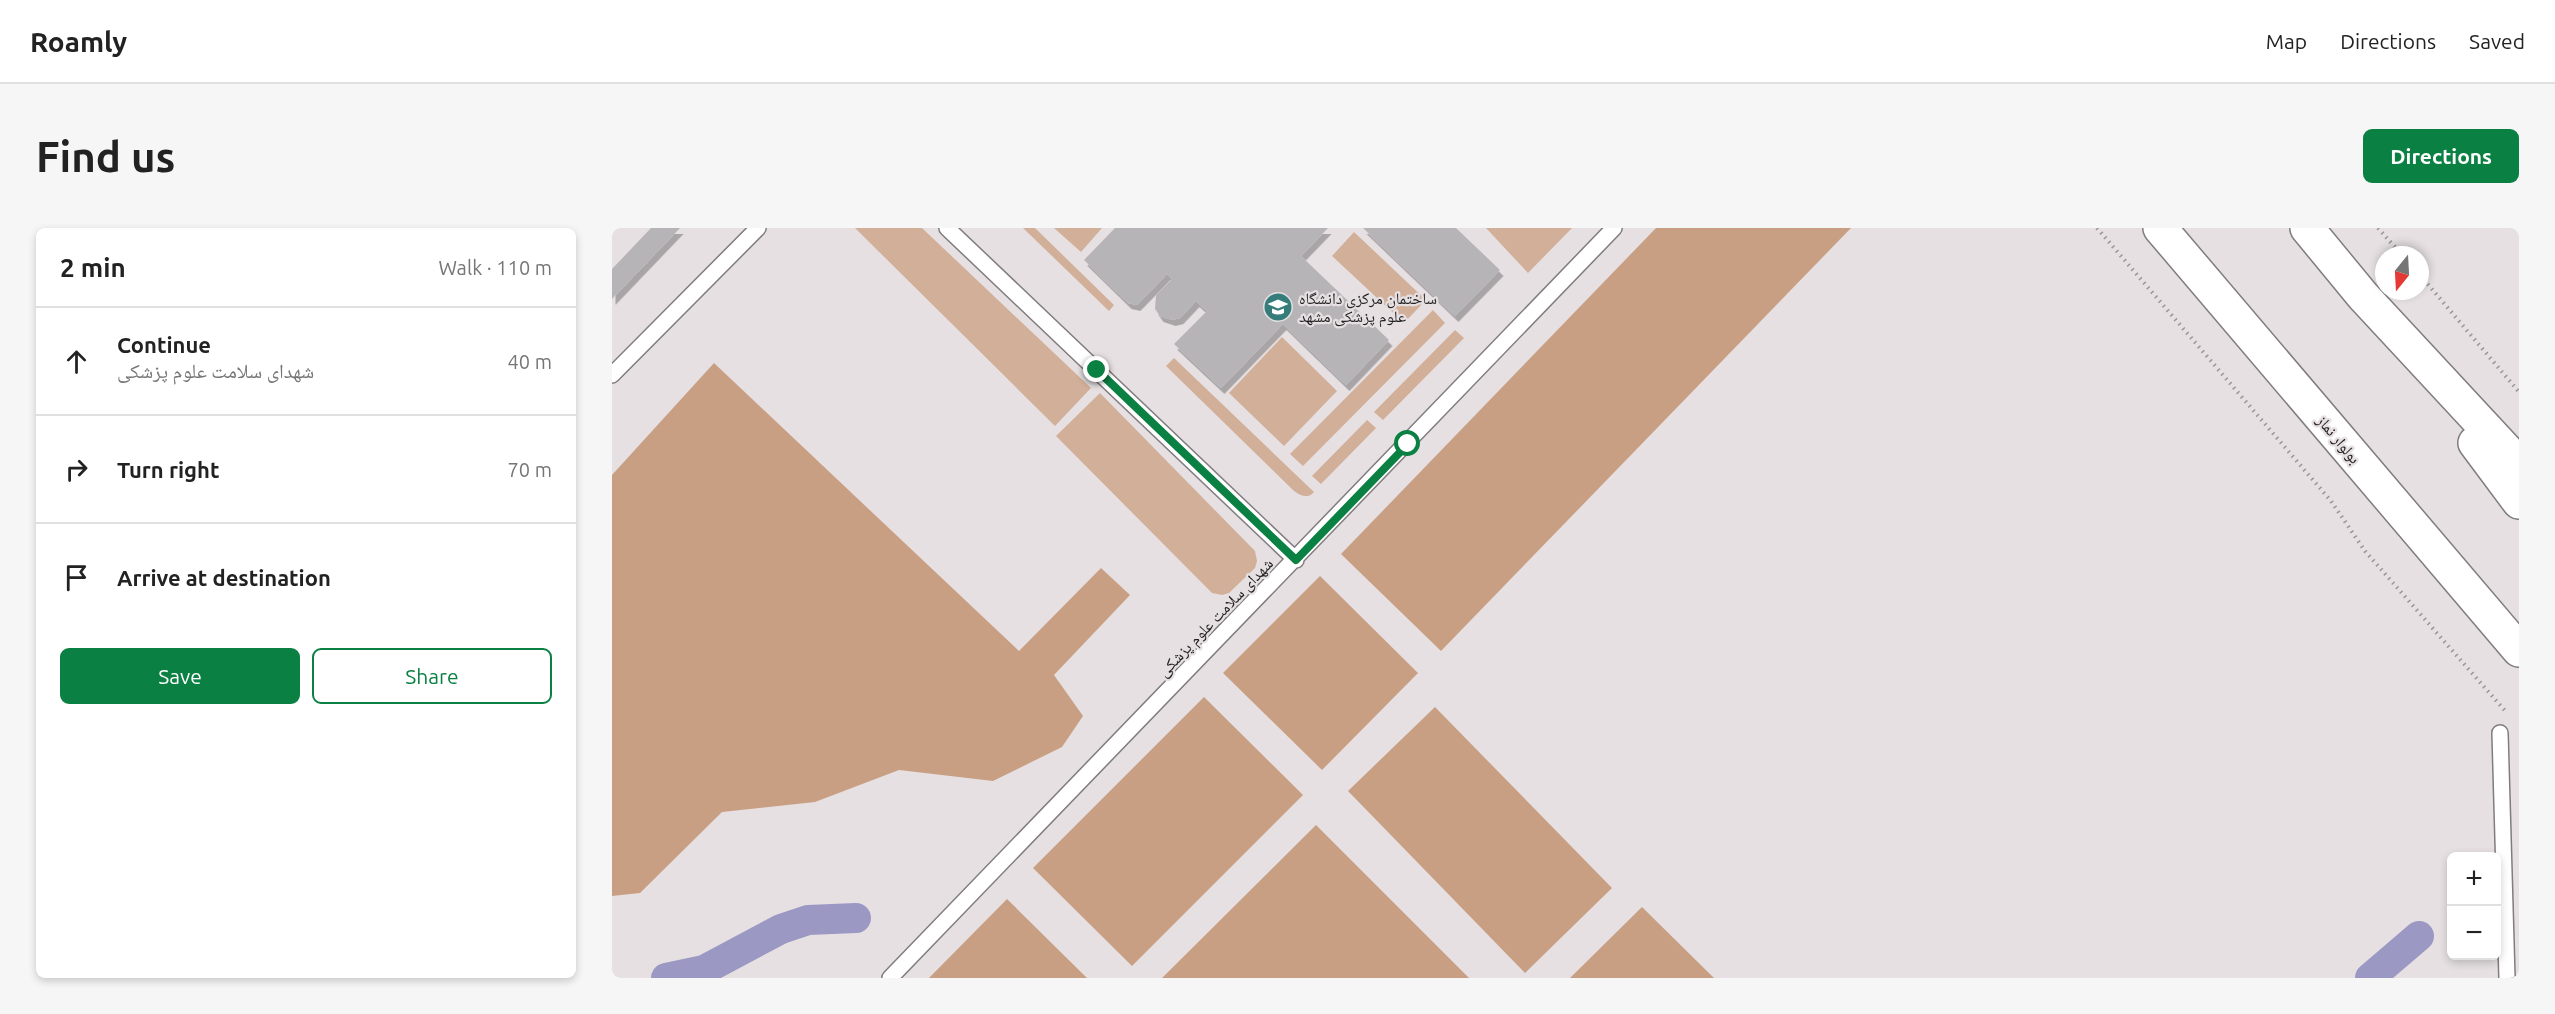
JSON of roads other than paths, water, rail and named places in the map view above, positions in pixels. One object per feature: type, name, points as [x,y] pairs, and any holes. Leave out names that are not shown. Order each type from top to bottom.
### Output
[{"type":"main road","name":"بولوار نماز","points":[[2160,228],[2519,651]]},
{"type":"main road","points":[[2307,228],[2363,296],[2519,502]]},
{"type":"main road","points":[[2363,296],[2519,464]]},
{"type":"lane","points":[[612,375],[758,228]]},
{"type":"lane","points":[[947,228],[1296,560]]},
{"type":"lane","name":"شهدای سلامت علوم پزشکی","points":[[890,978],[1614,228]]},
{"type":"lane","points":[[2500,733],[2507,978]]},
{"type":"waterway","points":[[666,978],[704,970],[781,929],[808,920],[856,918]]},
{"type":"waterway","points":[[2370,978],[2419,936]]},
{"type":"place","name":"ساختمان مرکزی دانشگاه علوم پزشکی مشهد","points":[[1278,307]]}]
